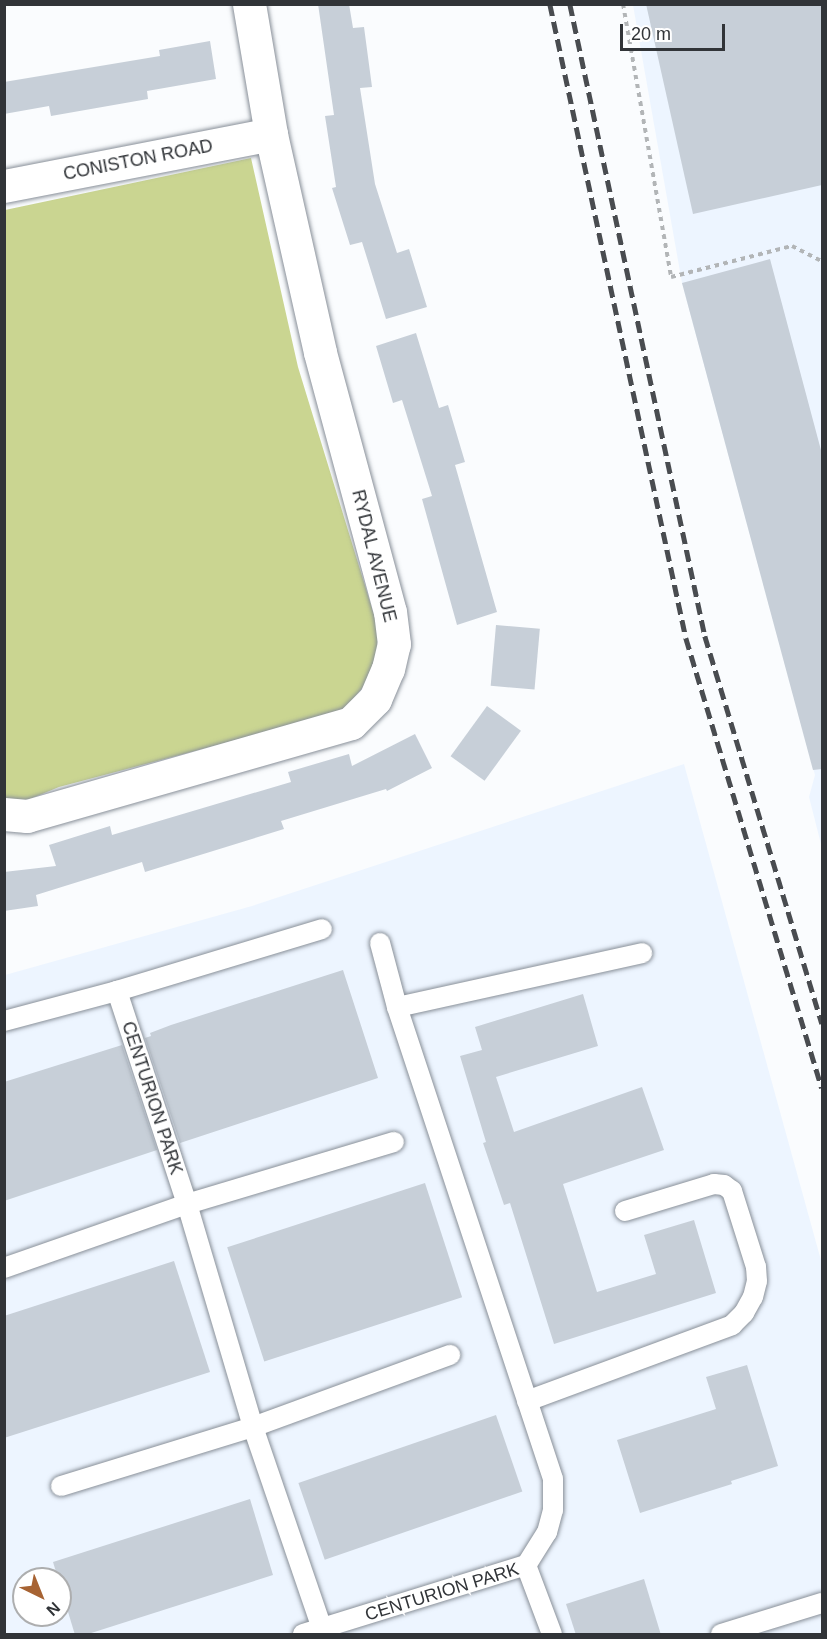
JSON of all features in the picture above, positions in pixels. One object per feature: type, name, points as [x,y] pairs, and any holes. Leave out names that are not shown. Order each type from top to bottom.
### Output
[{"type":"street","name":"RYDAL AVENUE","points":[[4,814],[27,816],[351,723],[375,699],[388,669],[394,644],[390,612],[320,352],[271,134],[249,4]]},
{"type":"street","name":"CONISTON ROAD","points":[[4,186],[271,134]]},
{"type":"lane","points":[[4,1021],[117,992],[322,930]]},
{"type":"lane","points":[[381,943],[397,1007],[553,1479],[553,1510],[547,1532],[526,1565]]},
{"type":"lane","points":[[397,1007],[642,953]]},
{"type":"lane","name":"CENTURION PARK","points":[[117,992],[187,1204],[313,1631],[526,1565],[552,1635]]},
{"type":"lane","points":[[4,1268],[187,1204],[394,1142]]},
{"type":"lane","points":[[527,1401],[732,1325],[744,1312],[753,1297],[757,1281],[756,1267],[732,1191],[724,1185],[714,1184],[625,1210]]},
{"type":"lane","points":[[61,1486],[253,1427],[450,1355]]},
{"type":"lane","points":[[721,1635],[822,1603]]},
{"type":"path","points":[[623,4],[671,277],[792,246],[822,261]]},
{"type":"shaded area","points":[[633,5],[822,5],[822,848],[809,797],[815,775],[682,283]]},
{"type":"shaded area","points":[[684,764],[822,1264],[822,1634],[5,1634],[5,975],[252,906]]},
{"type":"green space","points":[[251,158],[298,367],[382,641],[364,686],[342,712],[59,787],[25,801],[5,798],[5,210]]},
{"type":"building","points":[[318,4],[349,4],[353,28],[364,27],[372,87],[360,88],[375,184],[397,253],[409,249],[427,307],[386,319],[362,242],[350,245],[332,188],[336,187],[325,116],[334,115]]},
{"type":"building","points":[[646,4],[822,4],[822,185],[693,214]]},
{"type":"building","points":[[210,41],[216,79],[147,91],[148,99],[51,116],[49,106],[4,114],[4,82],[160,56],[159,50]]},
{"type":"building","points":[[770,259],[822,454],[822,769],[813,770],[682,283]]},
{"type":"building","points":[[416,333],[439,408],[448,405],[465,462],[455,465],[497,612],[457,625],[422,499],[432,496],[402,400],[393,403],[376,346]]},
{"type":"building","points":[[496,625],[540,629],[535,690],[491,686]]},
{"type":"building","points":[[487,706],[521,731],[485,781],[451,756]]},
{"type":"building","points":[[415,734],[432,768],[387,791],[386,789],[281,821],[284,829],[145,872],[142,862],[36,895],[38,906],[4,911],[4,872],[56,866],[49,845],[110,826],[112,835],[291,782],[288,772],[349,754],[352,766]]},
{"type":"building","points":[[343,970],[378,1078],[180,1143],[145,1038],[151,1036],[150,1033],[171,1025]]},
{"type":"building","points":[[583,994],[598,1046],[496,1077],[514,1132],[642,1087],[664,1150],[563,1184],[597,1292],[656,1274],[644,1235],[694,1220],[716,1293],[554,1344],[510,1203],[504,1205],[483,1143],[486,1142],[460,1056],[482,1050],[475,1027]]},
{"type":"building","points":[[122,1045],[157,1150],[4,1201],[4,1082]]},
{"type":"building","points":[[425,1183],[462,1297],[264,1361],[227,1247]]},
{"type":"building","points":[[174,1261],[210,1372],[4,1438],[4,1316]]},
{"type":"building","points":[[747,1365],[778,1466],[731,1481],[732,1484],[640,1513],[617,1440],[716,1409],[706,1377]]},
{"type":"building","points":[[496,1415],[522,1492],[325,1560],[298,1483]]},
{"type":"building","points":[[250,1499],[273,1575],[85,1635],[75,1635],[72,1625],[72,1567],[55,1567],[53,1562]]},
{"type":"building","points":[[644,1579],[661,1635],[576,1635],[566,1604]]},
{"type":"railway","points":[[550,4],[686,638],[822,1088]]},
{"type":"railway","points":[[570,4],[705,636],[822,1024]]}]
